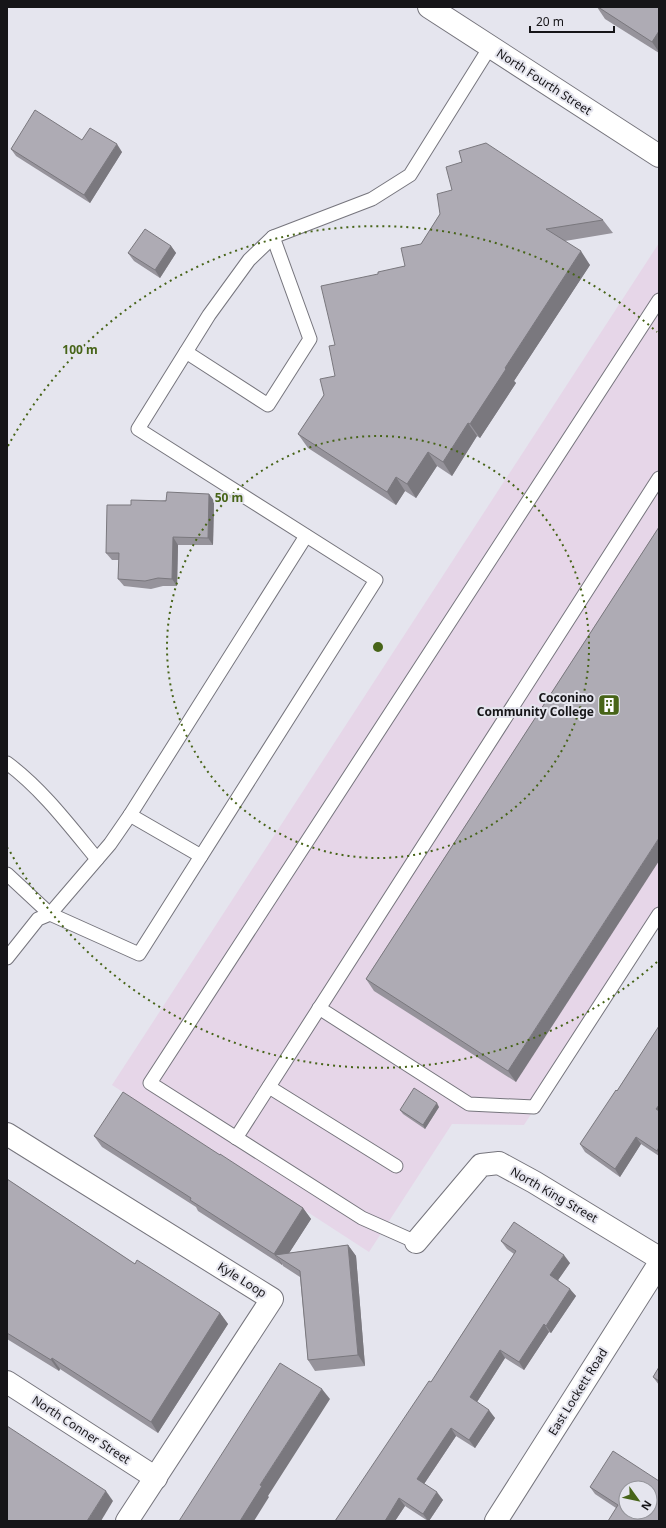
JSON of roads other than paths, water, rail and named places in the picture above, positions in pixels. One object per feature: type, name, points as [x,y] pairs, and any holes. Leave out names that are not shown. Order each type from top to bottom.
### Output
[{"type":"street","name":"North Fourth Street","points":[[429,7],[659,156]]},
{"type":"street","name":"Kyle Loop","points":[[7,1134],[272,1299],[127,1521]]},
{"type":"street","name":"North King Street","points":[[416,1242],[481,1165],[499,1163],[534,1182],[659,1258]]},
{"type":"street","name":"East Lockett Road","points":[[496,1521],[659,1264]]},
{"type":"street","name":"North Conner Street","points":[[7,1382],[156,1478]]},
{"type":"lane","points":[[7,874],[50,914],[139,954],[376,580],[138,429],[209,315],[249,260],[273,237],[372,199],[410,175],[490,47]]},
{"type":"lane","points":[[186,352],[268,405],[310,339],[273,237]]},
{"type":"lane","name":"North King Street","points":[[416,1242],[362,1218],[150,1083],[659,300]]},
{"type":"lane","points":[[236,1138],[659,478]]},
{"type":"lane","points":[[7,958],[38,919],[50,914],[110,844],[130,815],[306,536]]},
{"type":"lane","points":[[7,763],[24,776],[57,811],[97,858]]},
{"type":"lane","points":[[130,815],[201,856]]},
{"type":"lane","points":[[319,1008],[469,1104],[534,1108],[659,914]]},
{"type":"lane","points":[[269,1087],[396,1166]]},
{"type":"place","name":"Coconino Community College","points":[[609,705]]}]
